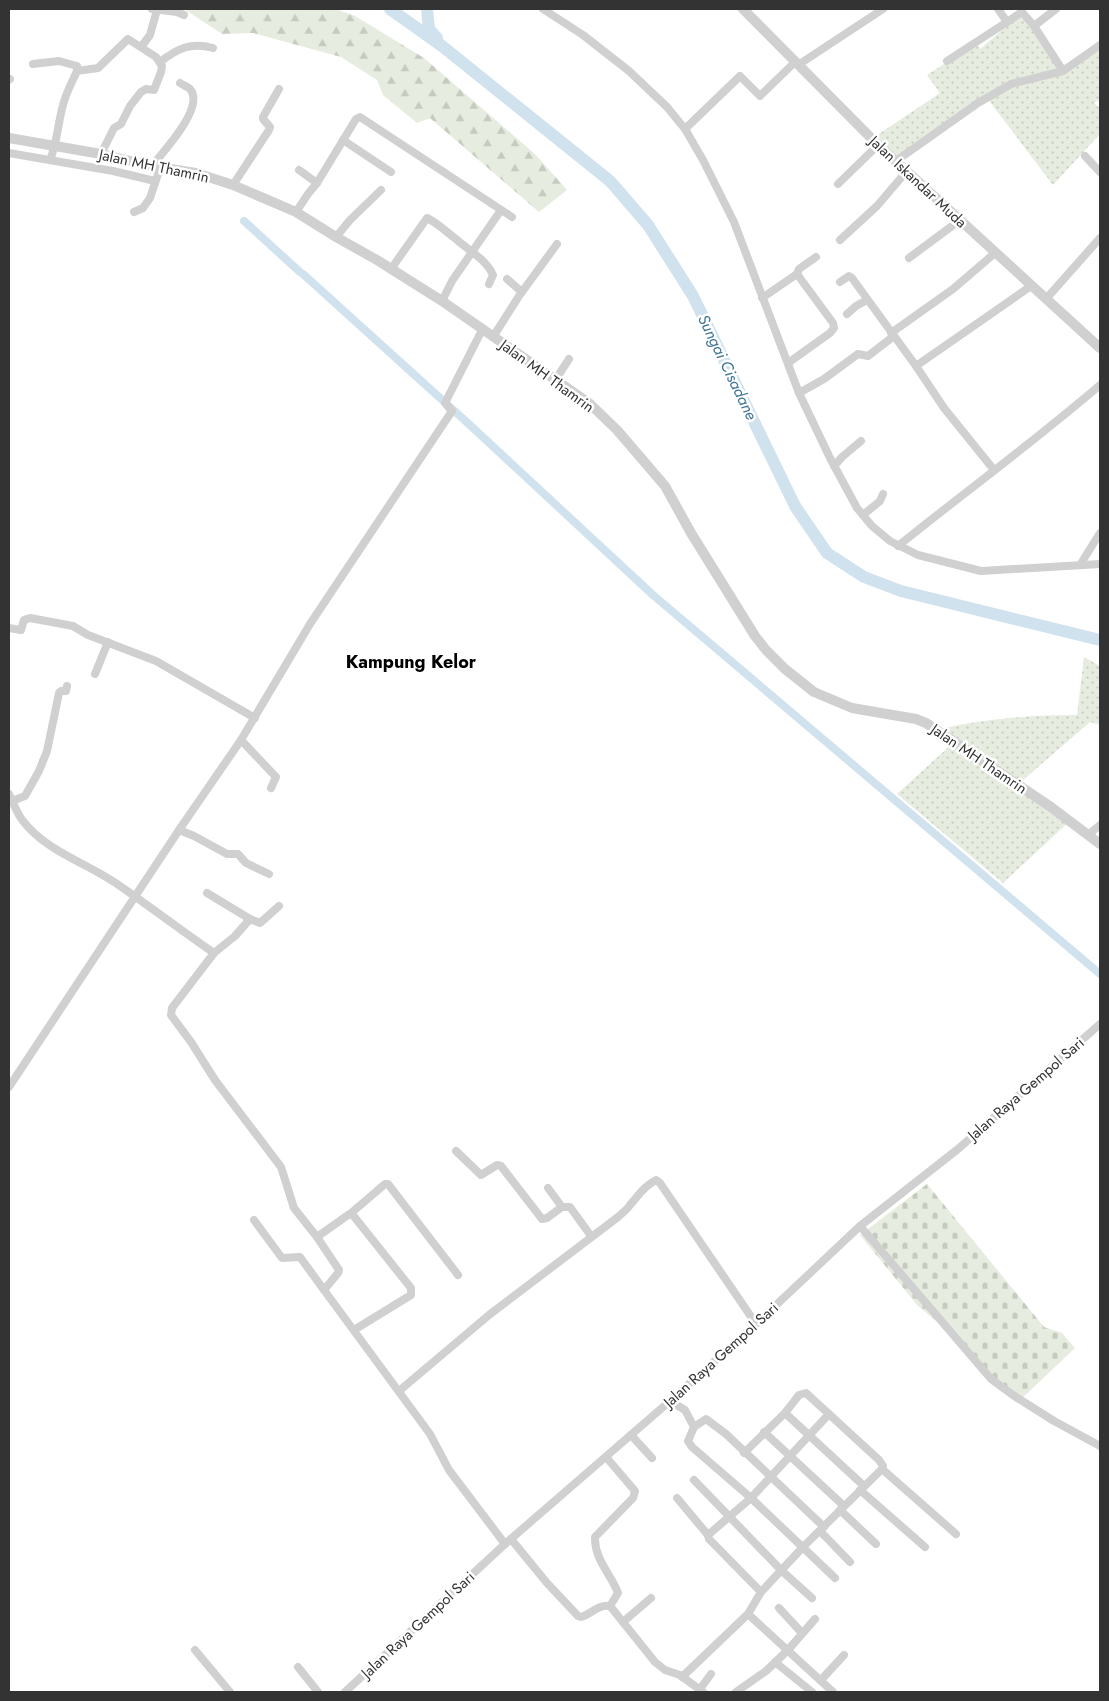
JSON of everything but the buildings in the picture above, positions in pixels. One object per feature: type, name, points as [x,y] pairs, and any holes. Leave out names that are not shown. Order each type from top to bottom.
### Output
[{"type":"street","points":[[141,48],[150,36],[154,9],[177,12],[184,15]]},
{"type":"street","points":[[543,9],[583,35],[629,71],[667,107],[685,129],[734,222],[799,393],[834,466],[857,508],[881,535],[898,546],[918,554],[981,571],[1100,564]]},
{"type":"street","name":"Jalan Iskandar Muda","points":[[743,9],[906,172],[1100,348]]},
{"type":"street","points":[[685,129],[740,76],[760,96],[797,64],[883,9]]},
{"type":"street","points":[[998,9],[1007,22]]},
{"type":"street","points":[[1034,26],[1056,9]]},
{"type":"street","points":[[947,61],[1024,10],[1063,71]]},
{"type":"street","points":[[77,71],[98,68],[128,39],[160,62],[162,66],[154,90],[146,89],[141,92],[130,106],[121,124],[114,128],[101,154]]},
{"type":"street","points":[[896,161],[978,103],[1011,84],[1063,71],[1100,45]]},
{"type":"street","points":[[160,62],[184,46],[214,48]]},
{"type":"street","points":[[33,64],[58,61],[77,66],[77,71],[64,102],[53,154]]},
{"type":"street","points":[[134,212],[143,208],[150,198],[156,173],[168,147],[189,115],[193,102],[192,94],[190,90],[180,83]]},
{"type":"street","points":[[234,185],[269,130],[270,127],[262,117],[279,90]]},
{"type":"street","points":[[296,212],[317,183],[356,119],[362,117],[512,217]]},
{"type":"street","name":"Jalan MH Thamrin","points":[[9,138],[53,154],[101,154],[156,173],[196,172],[234,185],[296,212],[442,301],[589,403],[610,424],[665,486],[691,533],[754,636],[791,675],[814,692],[852,708],[916,719],[926,723],[1043,802],[1100,844]]},
{"type":"street","points":[[343,140],[391,172]]},
{"type":"street","points":[[838,184],[878,145]]},
{"type":"street","points":[[9,152],[53,154],[113,171],[156,173]]},
{"type":"street","points":[[1085,156],[1100,172]]},
{"type":"street","points":[[299,170],[317,183]]},
{"type":"street","points":[[840,240],[877,206],[906,172]]},
{"type":"street","points":[[336,237],[350,220],[381,190]]},
{"type":"street","points":[[442,301],[452,282],[501,210]]},
{"type":"street","points":[[391,269],[427,218],[473,251],[491,270],[493,275],[489,284]]},
{"type":"street","points":[[909,258],[960,220]]},
{"type":"street","points":[[1046,299],[1100,238]]},
{"type":"street","points":[[493,337],[522,292],[557,244]]},
{"type":"street","points":[[799,393],[824,379],[858,354],[868,356],[995,253]]},
{"type":"street","points":[[762,298],[797,274],[799,269],[816,256]]},
{"type":"street","points":[[788,363],[830,333],[834,328],[833,323],[797,274]]},
{"type":"street","points":[[840,282],[850,276],[916,366],[944,408],[994,470]]},
{"type":"street","points":[[507,279],[522,292]]},
{"type":"street","points":[[916,366],[1030,286]]},
{"type":"street","points":[[847,314],[867,300]]},
{"type":"street","points":[[9,1087],[179,830],[241,740],[310,624],[452,411],[445,403],[482,330]]},
{"type":"street","points":[[556,379],[568,359]]},
{"type":"street","points":[[898,546],[958,497],[1059,420],[1100,385]]},
{"type":"street","points":[[834,466],[861,441]]},
{"type":"street","points":[[863,514],[880,501],[883,494]]},
{"type":"street","points":[[1080,565],[1100,533]]},
{"type":"street","points":[[9,628],[21,630],[24,620],[30,618],[73,626],[88,635],[156,661],[255,718]]},
{"type":"street","points":[[96,674],[108,642]]},
{"type":"street","points":[[67,686],[66,691],[59,694],[47,751],[39,771],[25,796],[11,797],[22,820],[42,840],[62,854],[101,874],[214,952]]},
{"type":"street","points":[[241,740],[276,777],[271,788]]},
{"type":"street","points":[[1088,835],[1100,824]]},
{"type":"street","points":[[179,830],[227,854],[238,854],[246,863],[269,874]]},
{"type":"street","points":[[207,893],[250,919],[261,923],[279,906]]},
{"type":"street","points":[[250,919],[235,936],[214,952],[170,1012],[215,1080],[281,1168],[294,1208],[317,1237],[339,1270],[324,1290]]},
{"type":"street","name":"Jalan Raya Gempol Sari","points":[[346,1692],[508,1542],[756,1324],[860,1226],[958,1149],[1100,1024]]},
{"type":"street","points":[[456,1150],[481,1175],[497,1165],[501,1166],[542,1219],[547,1218],[562,1207],[570,1207],[590,1236]]},
{"type":"street","points":[[399,1392],[489,1315],[630,1206],[632,1200],[648,1184],[658,1181],[688,1221],[756,1324]]},
{"type":"street","points":[[317,1237],[350,1214],[385,1184],[388,1184],[458,1275]]},
{"type":"street","points":[[548,1188],[562,1207]]},
{"type":"street","points":[[350,1214],[354,1216],[411,1288],[412,1292],[411,1295],[354,1330]]},
{"type":"street","points":[[254,1220],[282,1258],[300,1258],[430,1434],[449,1470],[508,1542],[578,1616],[585,1616],[604,1605],[610,1606],[655,1662],[665,1670],[682,1676],[702,1691],[711,1674]]},
{"type":"street","points":[[860,1226],[991,1378],[1013,1395],[1054,1421],[1100,1446]]},
{"type":"street","points":[[744,1452],[803,1393],[808,1395],[879,1460],[883,1466],[882,1469],[956,1534]]},
{"type":"street","points":[[670,1401],[685,1410],[694,1427]]},
{"type":"street","points":[[785,1413],[925,1548]]},
{"type":"street","points":[[708,1535],[751,1498],[829,1414]]},
{"type":"street","points":[[835,1578],[751,1498],[692,1447],[688,1441],[694,1427],[706,1419],[726,1434],[822,1529],[850,1562]]},
{"type":"street","points":[[764,1432],[876,1544]]},
{"type":"street","points":[[631,1435],[652,1458]]},
{"type":"street","points":[[606,1457],[635,1491],[633,1498],[595,1537],[596,1549],[606,1574],[618,1593],[610,1606]]},
{"type":"street","points":[[682,1676],[748,1614],[761,1592],[803,1547],[882,1469]]},
{"type":"street","points":[[694,1480],[782,1571],[812,1598]]},
{"type":"street","points":[[677,1498],[708,1535],[709,1539],[761,1592]]},
{"type":"street","points":[[623,1622],[651,1598]]},
{"type":"street","points":[[778,1608],[802,1633]]},
{"type":"street","points":[[748,1614],[833,1692]]},
{"type":"street","points":[[736,1692],[760,1675],[788,1650],[815,1619]]},
{"type":"street","points":[[195,1650],[230,1692]]},
{"type":"street","points":[[821,1680],[844,1655]]},
{"type":"street","points":[[775,1662],[812,1692]]},
{"type":"street","points":[[298,1667],[318,1692]]},
{"type":"green space","points":[[184,9],[336,9],[355,16],[424,58],[535,154],[567,190],[539,212],[430,118],[417,123],[383,95],[377,80],[341,57],[253,33],[222,34]]},
{"type":"green space","points":[[1022,13],[1061,67],[1100,42],[1100,99],[1094,103],[1100,108],[1100,134],[1053,185],[987,98],[899,159],[876,136],[940,93],[927,75],[976,43],[980,49]]},
{"type":"green space","points":[[1084,657],[1100,666],[1100,725],[1090,722],[1022,781],[1072,819],[1003,883],[897,794],[953,743],[936,730],[1006,718],[1077,715]]},
{"type":"green space","points":[[927,1184],[1044,1327],[1062,1333],[1075,1348],[1017,1403],[989,1382],[946,1329],[918,1306],[860,1235]]},
{"type":"waterway","name":"Sungai Cisadane","points":[[390,9],[442,46],[610,181],[648,225],[693,296],[795,506],[827,553],[864,577],[901,591],[1100,640]]},
{"type":"waterway","points":[[427,9],[429,29],[437,38]]},
{"type":"waterway","points":[[244,221],[300,272]]},
{"type":"waterway","points":[[303,274],[471,426],[653,595],[1100,974]]},
{"type":"district","name":"Kampung Kelor","points":[[411,662]]}]
